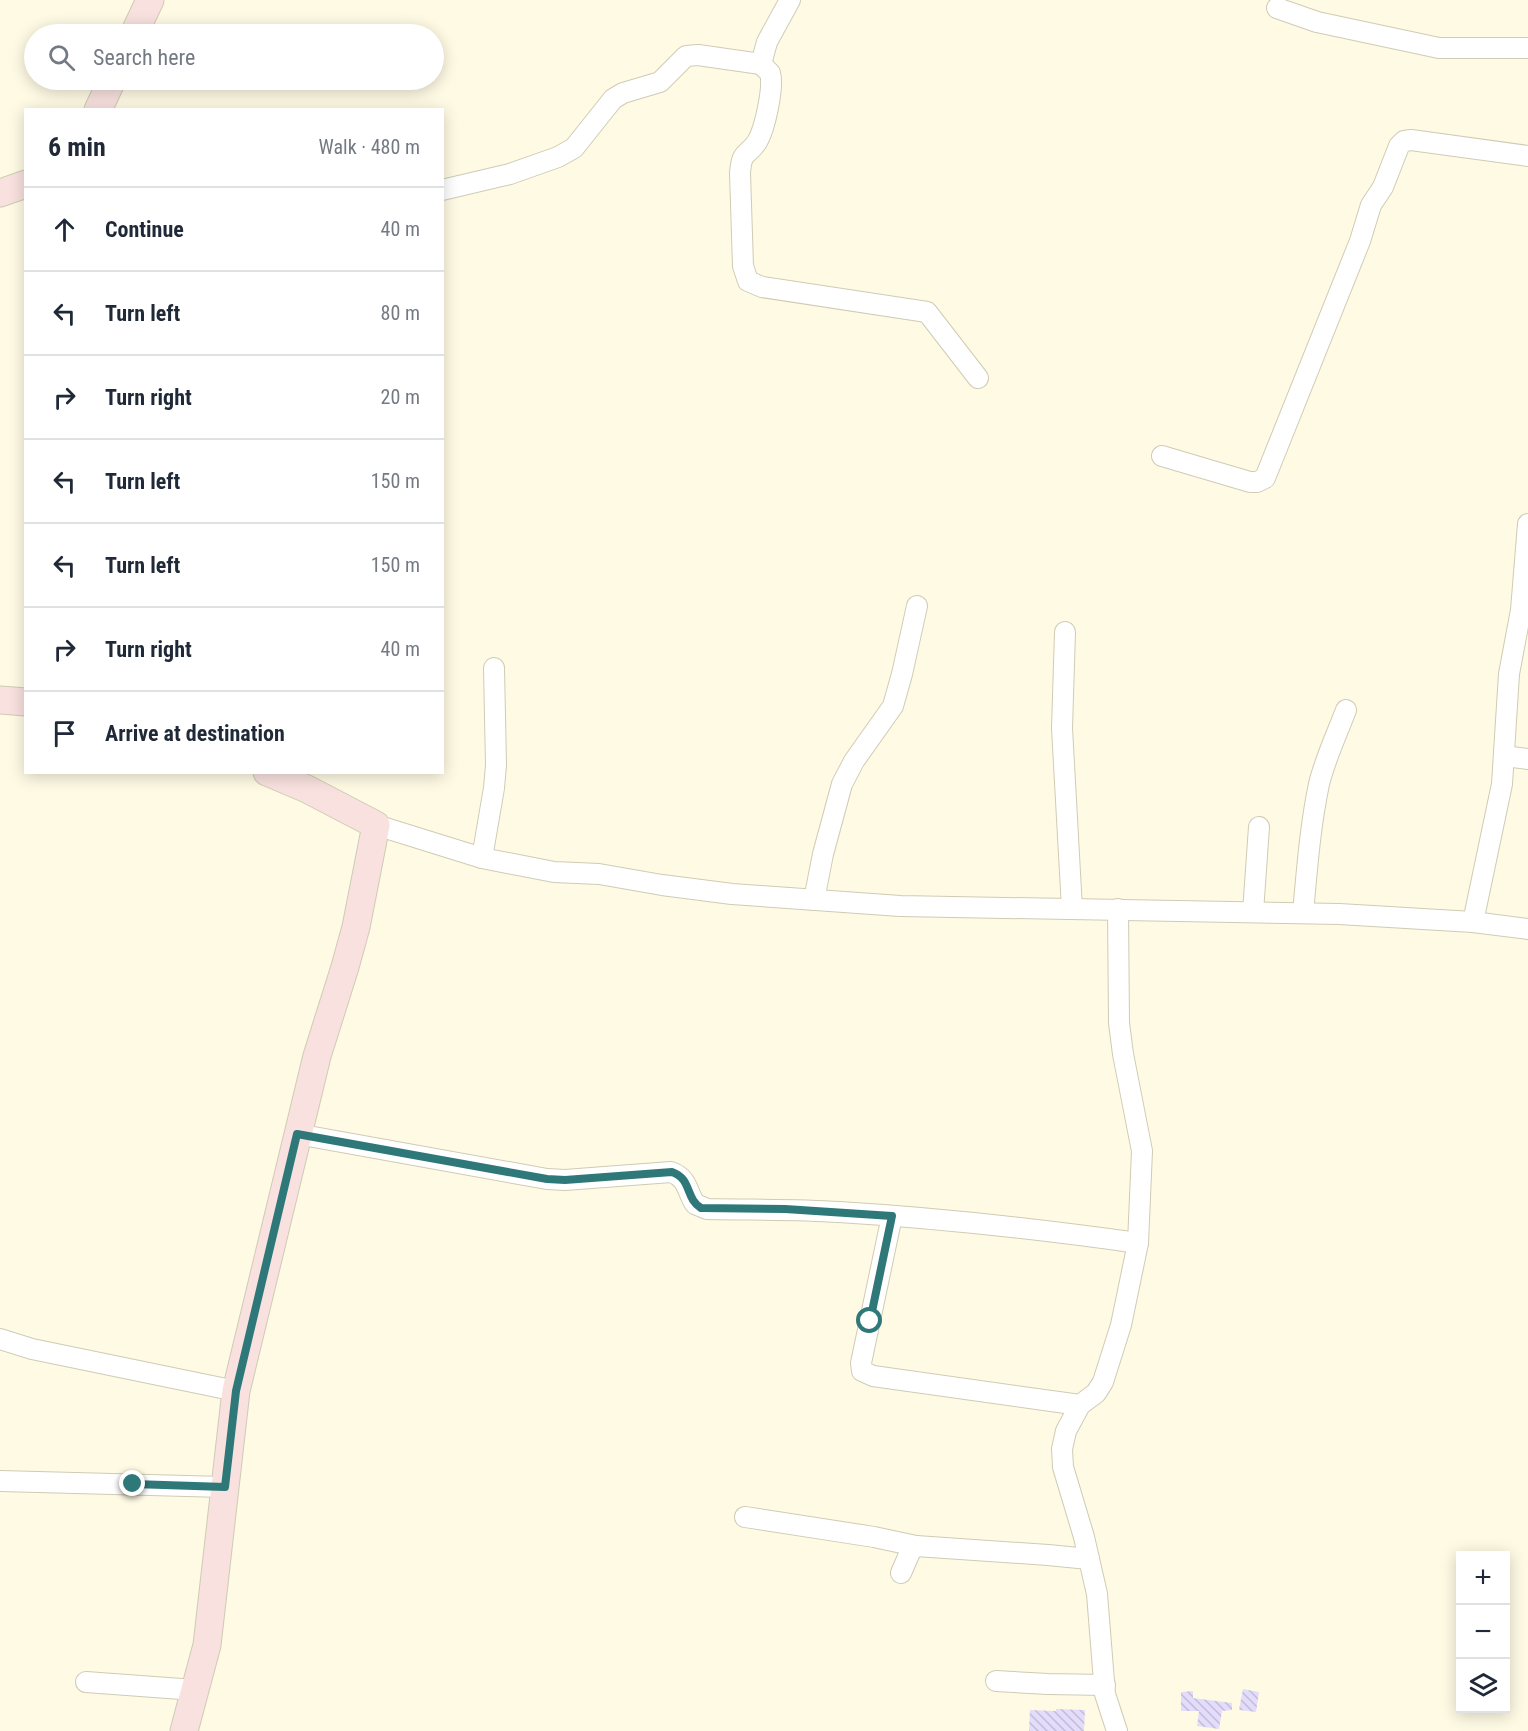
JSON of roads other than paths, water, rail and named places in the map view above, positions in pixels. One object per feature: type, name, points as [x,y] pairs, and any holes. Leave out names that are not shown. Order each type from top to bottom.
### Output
[{"type":"street","points":[[139,24],[150,0]]},
{"type":"street","points":[[761,64],[767,42],[790,0]]},
{"type":"street","points":[[1277,9],[1317,22],[1439,48],[1528,48]]},
{"type":"street","points":[[444,190],[510,174],[558,157],[574,148],[613,99],[622,93],[660,82],[686,56],[698,55],[761,64],[770,73],[771,88],[763,130],[756,143],[741,160],[740,173],[742,266],[748,281],[762,287],[927,312],[978,378]]},
{"type":"street","points":[[99,108],[107,90]]},
{"type":"street","points":[[1162,456],[1250,482],[1257,482],[1265,478],[1360,241],[1371,205],[1383,188],[1399,146],[1404,141],[1411,140],[1528,156]]},
{"type":"street","points":[[0,194],[24,185]]},
{"type":"street","points":[[1473,922],[1502,784],[1509,674],[1522,602],[1528,524]]},
{"type":"street","points":[[814,900],[823,854],[842,784],[854,761],[893,706],[903,674],[917,606]]},
{"type":"street","points":[[1065,632],[1062,728],[1072,909]]},
{"type":"street","points":[[482,858],[496,765],[494,668]]},
{"type":"street","points":[[0,700],[24,702]]},
{"type":"street","points":[[1303,913],[1309,843],[1320,782],[1347,710]]},
{"type":"street","points":[[1504,756],[1528,759]]},
{"type":"street","points":[[277,774],[310,781],[376,825],[482,858],[554,872],[599,874],[693,889],[900,906],[1303,913],[1473,922],[1528,929]]},
{"type":"street","points":[[184,1731],[207,1645],[236,1391],[317,1056],[353,937],[376,825]]},
{"type":"street","points":[[1253,912],[1259,827]]},
{"type":"street","points":[[1117,1731],[1109,1710],[1105,1685],[1100,1610],[1089,1559],[1063,1467],[1062,1449],[1066,1431],[1080,1405],[1096,1393],[1103,1382],[1121,1325],[1138,1244],[1142,1151],[1119,1023],[1118,909]]},
{"type":"street","points":[[297,1134],[547,1179],[565,1180],[672,1172],[685,1181],[693,1202],[701,1208],[796,1210],[892,1216],[1038,1229],[1138,1244]]},
{"type":"street","points":[[892,1216],[861,1363],[862,1371],[873,1376],[1080,1405]]},
{"type":"street","points":[[0,1339],[32,1349],[236,1391]]},
{"type":"street","points":[[0,1480],[225,1487]]},
{"type":"street","points":[[745,1517],[863,1535],[916,1546],[1089,1559]]},
{"type":"street","points":[[901,1573],[911,1550],[916,1546]]},
{"type":"street","points":[[996,1681],[1105,1685]]},
{"type":"street","points":[[86,1682],[195,1690]]}]
